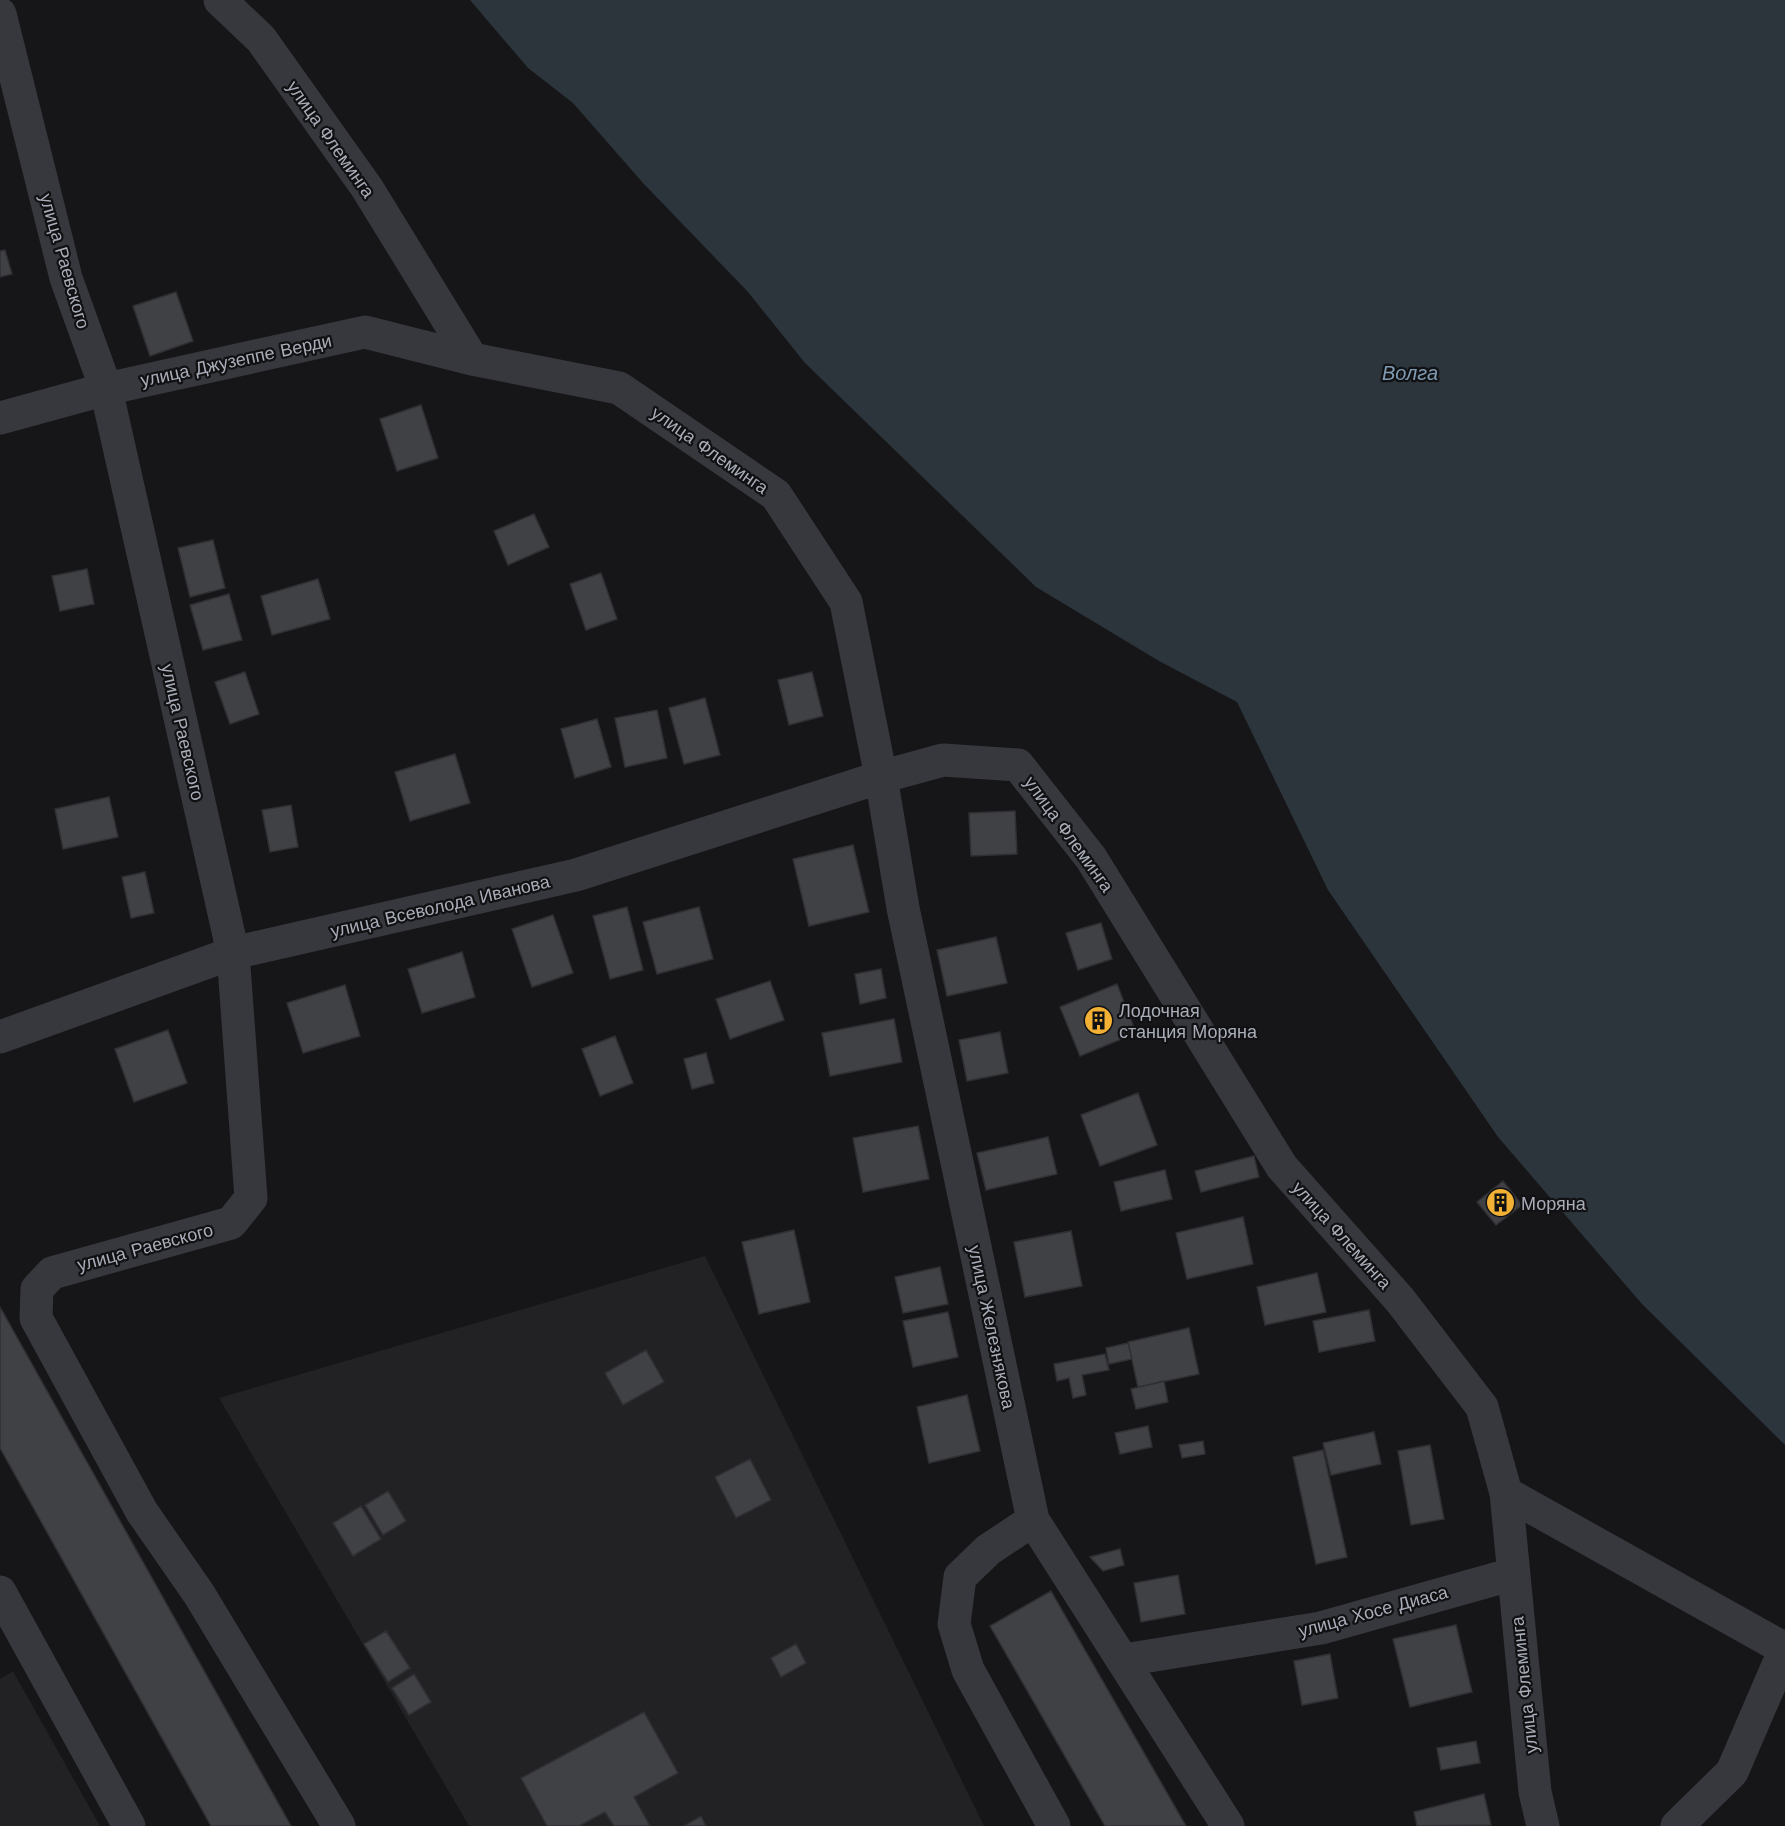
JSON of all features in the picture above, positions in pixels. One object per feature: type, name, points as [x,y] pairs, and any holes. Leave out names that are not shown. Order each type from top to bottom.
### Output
[{"type":"street","name":"улица Флеминга","points":[[220,0],[261,39],[367,188],[472,358],[619,387],[776,495],[846,602],[881,777],[943,760],[1018,765],[1091,858],[1281,1167],[1400,1300],[1482,1407],[1506,1493],[1535,1792],[1543,1826]]},
{"type":"street","name":"улица Раевского","points":[[0,14],[66,278],[106,388],[233,953],[250,1198],[231,1223],[52,1273],[37,1289],[36,1318],[142,1512],[199,1594],[339,1826]]},
{"type":"street","name":"улица Джузеппе Верди","points":[[0,418],[106,388],[364,332],[472,358]]},
{"type":"street","name":"улица Всеволода Иванова","points":[[0,1037],[233,953],[576,875],[881,777]]},
{"type":"street","name":"улица Железнякова","points":[[881,777],[903,908],[1033,1520],[1228,1826]]},
{"type":"street","points":[[1506,1493],[1785,1649],[1732,1772],[1677,1826]]},
{"type":"street","points":[[1033,1520],[988,1550],[960,1577],[954,1624],[968,1670],[1054,1826]]},
{"type":"street","name":"улица Хосе Диаса","points":[[1124,1660],[1321,1628],[1513,1574]]},
{"type":"street","points":[[0,1592],[129,1826]]},
{"type":"shaded area","points":[[705,1256],[984,1826],[469,1826],[219,1398]]},
{"type":"shaded area","points":[[13,1671],[100,1826],[0,1826],[0,1679]]},
{"type":"water","name":"Волга","points":[[470,0],[1785,0],[1785,1445],[1642,1304],[1498,1137],[1328,890],[1237,702],[1159,661],[1036,587],[805,363],[748,292],[643,183],[573,103],[528,68]]},
{"type":"building","points":[[5,250],[12,274],[0,277],[0,251]]},
{"type":"building","points":[[176,292],[193,341],[150,356],[133,306]]},
{"type":"building","points":[[421,405],[438,458],[397,471],[380,419]]},
{"type":"building","points":[[534,514],[549,547],[508,565],[494,531]]},
{"type":"building","points":[[213,540],[225,588],[190,597],[178,548]]},
{"type":"building","points":[[87,569],[94,604],[60,611],[52,576]]},
{"type":"building","points":[[601,573],[617,619],[586,630],[570,584]]},
{"type":"building","points":[[318,579],[330,619],[272,635],[261,596]]},
{"type":"building","points":[[229,594],[242,640],[203,650],[190,605]]},
{"type":"building","points":[[245,672],[259,714],[230,724],[215,682]]},
{"type":"building","points":[[812,672],[823,716],[789,725],[778,680]]},
{"type":"building","points":[[705,698],[720,755],[684,764],[669,708]]},
{"type":"building","points":[[657,710],[667,758],[625,767],[615,718]]},
{"type":"building","points":[[597,719],[611,767],[575,778],[561,729]]},
{"type":"building","points":[[455,754],[470,803],[410,821],[395,772]]},
{"type":"building","points":[[109,797],[118,837],[63,849],[55,809]]},
{"type":"building","points":[[291,805],[298,847],[270,852],[262,810]]},
{"type":"building","points":[[1015,811],[1017,854],[971,856],[969,813]]},
{"type":"building","points":[[853,845],[869,912],[809,926],[793,859]]},
{"type":"building","points":[[145,872],[154,913],[131,918],[122,877]]},
{"type":"building","points":[[627,907],[643,970],[610,979],[593,916]]},
{"type":"building","points":[[699,907],[713,959],[657,974],[643,922]]},
{"type":"building","points":[[553,915],[573,973],[532,987],[512,929]]},
{"type":"building","points":[[1101,923],[1112,959],[1078,970],[1066,933]]},
{"type":"building","points":[[996,937],[1007,983],[947,996],[937,950]]},
{"type":"building","points":[[462,952],[475,997],[422,1013],[408,969]]},
{"type":"building","points":[[881,969],[886,998],[860,1004],[855,974]]},
{"type":"building","points":[[770,981],[784,1020],[730,1039],[716,999]]},
{"type":"building","name":"Лодочная станция Моряна","points":[[1117,984],[1136,1033],[1080,1056],[1060,1007]]},
{"type":"building","points":[[345,985],[360,1036],[303,1053],[287,1003]]},
{"type":"building","points":[[894,1019],[902,1062],[830,1076],[822,1033]]},
{"type":"building","points":[[168,1030],[187,1083],[134,1102],[115,1049]]},
{"type":"building","points":[[1000,1032],[1008,1073],[967,1081],[959,1040]]},
{"type":"building","points":[[615,1036],[633,1083],[600,1096],[582,1049]]},
{"type":"building","points":[[706,1053],[714,1083],[692,1089],[684,1059]]},
{"type":"building","points":[[1138,1093],[1157,1145],[1100,1166],[1081,1115]]},
{"type":"building","points":[[918,1126],[929,1179],[863,1192],[853,1138]]},
{"type":"building","points":[[1048,1137],[1057,1174],[986,1190],[977,1153]]},
{"type":"building","points":[[1254,1156],[1259,1177],[1201,1192],[1195,1171]]},
{"type":"building","points":[[1165,1170],[1172,1199],[1121,1211],[1114,1182]]},
{"type":"building","name":"Моряна","points":[[1503,1181],[1522,1205],[1496,1225],[1477,1202]]},
{"type":"building","points":[[1243,1217],[1253,1264],[1187,1279],[1176,1233]]},
{"type":"building","points":[[794,1230],[810,1302],[759,1314],[742,1242]]},
{"type":"building","points":[[1071,1231],[1082,1286],[1025,1297],[1014,1242]]},
{"type":"building","points":[[940,1267],[948,1304],[903,1313],[895,1277]]},
{"type":"building","points":[[1317,1273],[1326,1312],[1265,1325],[1257,1287]]},
{"type":"building","points":[[0,1307],[291,1826],[211,1826],[0,1448]]},
{"type":"building","points":[[1369,1310],[1375,1341],[1319,1352],[1313,1321]]},
{"type":"building","points":[[948,1312],[958,1357],[913,1367],[903,1321]]},
{"type":"building","points":[[1189,1328],[1199,1374],[1138,1387],[1128,1342]]},
{"type":"building","points":[[1128,1343],[1132,1359],[1109,1364],[1106,1348]]},
{"type":"building","points":[[646,1350],[664,1382],[623,1405],[605,1373]]},
{"type":"building","points":[[1105,1354],[1109,1370],[1082,1375],[1086,1395],[1073,1398],[1069,1378],[1057,1381],[1054,1364]]},
{"type":"building","points":[[1164,1381],[1168,1402],[1136,1409],[1131,1389]]},
{"type":"building","points":[[967,1395],[980,1451],[929,1463],[917,1407]]},
{"type":"building","points":[[1148,1426],[1152,1447],[1120,1454],[1115,1433]]},
{"type":"building","points":[[1374,1432],[1381,1464],[1331,1475],[1323,1443]]},
{"type":"building","points":[[1203,1441],[1205,1454],[1182,1458],[1179,1445]]},
{"type":"building","points":[[1430,1445],[1444,1519],[1411,1525],[1398,1451]]},
{"type":"building","points":[[1323,1450],[1347,1557],[1316,1564],[1293,1457]]},
{"type":"building","points":[[750,1459],[771,1500],[736,1518],[715,1477]]},
{"type":"building","points":[[388,1491],[406,1521],[383,1535],[365,1505]]},
{"type":"building","points":[[361,1506],[381,1539],[353,1556],[333,1523]]},
{"type":"building","points":[[1120,1549],[1124,1565],[1103,1571],[1090,1557]]},
{"type":"building","points":[[1178,1575],[1185,1614],[1141,1622],[1134,1583]]},
{"type":"building","points":[[1051,1591],[1186,1826],[1105,1826],[990,1626]]},
{"type":"building","points":[[1456,1625],[1472,1692],[1410,1707],[1393,1639]]},
{"type":"building","points":[[386,1631],[410,1668],[388,1682],[364,1644]]},
{"type":"building","points":[[796,1644],[806,1663],[781,1677],[771,1658]]},
{"type":"building","points":[[1330,1654],[1338,1698],[1302,1705],[1294,1661]]},
{"type":"building","points":[[414,1674],[431,1702],[409,1715],[392,1688]]},
{"type":"building","points":[[644,1712],[678,1773],[634,1797],[650,1826],[614,1826],[605,1812],[579,1826],[547,1826],[521,1778]]},
{"type":"building","points":[[1476,1741],[1480,1763],[1441,1770],[1437,1748]]},
{"type":"building","points":[[1484,1794],[1491,1825],[1417,1826],[1414,1812]]},
{"type":"building","points":[[701,1816],[706,1826],[684,1826]]},
{"type":"place","name":"Лодочная станция Моряна","points":[[1098,1020]]},
{"type":"place","name":"Моряна","points":[[1500,1203]]}]
